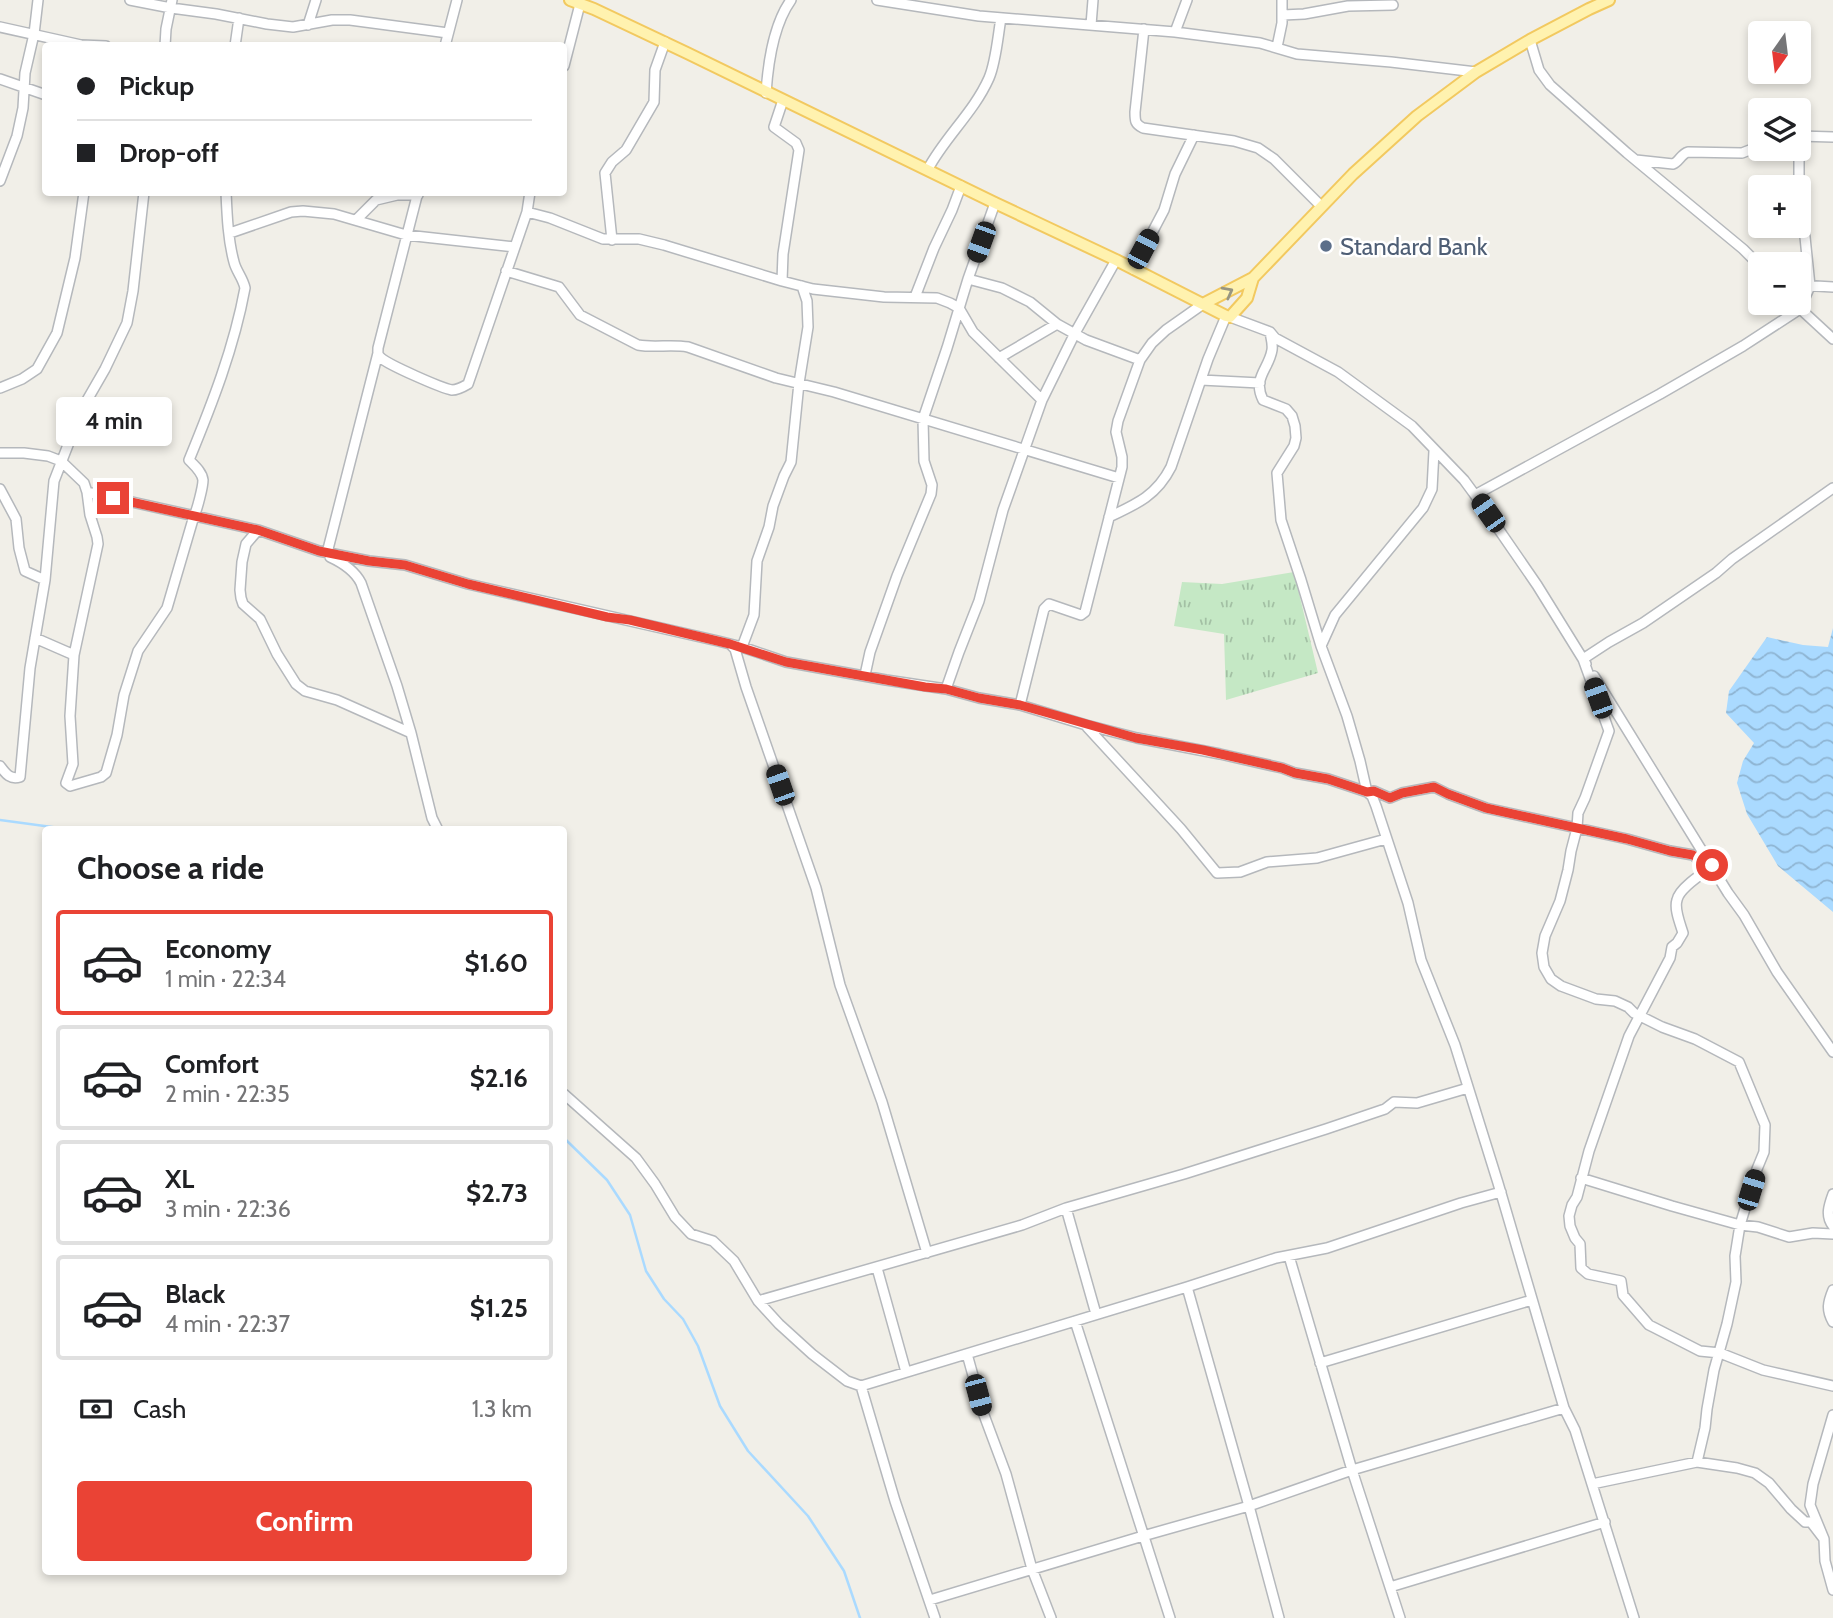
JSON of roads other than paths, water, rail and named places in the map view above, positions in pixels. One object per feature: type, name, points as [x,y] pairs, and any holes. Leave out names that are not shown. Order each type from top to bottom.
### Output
[{"type":"main road","points":[[1203,304],[1252,278],[1353,174],[1417,116],[1476,72],[1530,40],[1609,0]]},
{"type":"main road","points":[[575,2],[596,5],[766,93],[1116,260],[1228,317],[1247,298],[1252,278]]},
{"type":"street","points":[[0,179],[17,136],[23,108],[25,73],[38,0]]},
{"type":"street","points":[[130,0],[183,4],[267,24],[293,27],[332,20],[350,20],[448,33]]},
{"type":"street","points":[[308,25],[316,0]]},
{"type":"street","points":[[447,42],[457,0]]},
{"type":"street","points":[[766,93],[772,47],[790,0]]},
{"type":"street","points":[[877,0],[907,2],[979,16],[1175,32],[1260,43],[1297,54],[1476,72]]},
{"type":"street","points":[[1091,25],[1093,0]]},
{"type":"street","points":[[1175,32],[1186,0]]},
{"type":"street","points":[[1277,47],[1283,15],[1282,0]]},
{"type":"street","points":[[567,49],[575,2]]},
{"type":"street","points":[[1283,15],[1304,14],[1346,3],[1393,5]]},
{"type":"street","points":[[165,42],[172,4]]},
{"type":"street","points":[[236,42],[239,18]]},
{"type":"street","points":[[928,169],[937,152],[974,105],[990,76],[1001,18]]},
{"type":"street","points":[[0,27],[68,42]]},
{"type":"street","points":[[1144,29],[1135,112],[1137,125],[1234,141],[1258,148],[1274,159],[1321,206]]},
{"type":"street","points":[[1530,40],[1539,70],[1550,85],[1748,255]]},
{"type":"street","points":[[612,240],[605,173],[612,162],[626,150],[654,102],[655,70],[665,43]]},
{"type":"street","points":[[0,79],[42,94]]},
{"type":"street","points":[[782,281],[783,254],[799,150],[796,143],[774,127],[783,100]]},
{"type":"street","points":[[1133,269],[1164,210],[1175,174],[1194,135]]},
{"type":"street","points":[[1811,136],[1833,137]]},
{"type":"street","points":[[1636,160],[1675,163],[1688,152],[1742,153],[1748,151]]},
{"type":"street","points":[[915,297],[961,186]]},
{"type":"street","points":[[0,387],[22,379],[37,369],[57,333],[75,258],[83,196]]},
{"type":"street","points":[[0,766],[10,777],[20,777],[30,668],[45,580],[54,481],[82,409],[119,343],[127,323],[144,196]]},
{"type":"street","points":[[0,453],[48,456],[61,461],[84,483],[97,537],[98,544],[74,655],[71,716],[73,764],[65,783],[70,786],[106,773],[117,735],[124,695],[138,651],[167,608],[197,509],[203,481],[199,470],[189,460],[213,402],[234,336],[245,288],[236,269],[226,196]]},
{"type":"street","points":[[356,220],[376,200],[393,196]]},
{"type":"street","points":[[323,552],[378,353],[417,196]]},
{"type":"street","points":[[378,353],[386,361],[437,385],[453,390],[468,384],[527,212],[529,196]]},
{"type":"street","points":[[865,675],[870,652],[897,576],[931,494],[932,485],[924,461],[923,419],[995,203]]},
{"type":"street","points":[[230,233],[291,212],[303,211],[334,214],[406,235],[515,247]]},
{"type":"street","points":[[527,212],[603,239],[639,239],[802,286],[864,295],[937,298],[959,308],[973,332],[1042,400]]},
{"type":"street","points":[[946,689],[979,601],[1003,510],[1042,400],[1075,333],[1116,260]]},
{"type":"street","points":[[506,271],[559,287],[580,315],[630,342],[648,347],[688,346],[757,372],[834,392],[1119,478]]},
{"type":"street","points":[[968,279],[1002,288],[1030,302],[1058,324],[1086,340],[1140,360]]},
{"type":"street","points":[[742,647],[754,615],[757,561],[773,506],[792,463],[799,383],[808,327],[807,301],[802,286]]},
{"type":"street","points":[[1811,286],[1833,287]]},
{"type":"street","points":[[1020,705],[1044,609],[1049,604],[1082,615],[1085,612],[1119,478],[1122,457],[1116,432],[1118,421],[1140,360],[1166,330],[1203,304]]},
{"type":"street","points":[[1475,495],[1743,346],[1785,315]]},
{"type":"street","points":[[1807,315],[1833,338]]},
{"type":"street","points":[[1109,517],[1139,503],[1165,480],[1216,338],[1228,317],[1270,332],[1275,338],[1322,362],[1412,425],[1464,480],[1537,585],[1710,867],[1745,915],[1777,972],[1833,1052]]},
{"type":"street","points":[[999,358],[1058,324]]},
{"type":"street","points":[[1270,332],[1273,348],[1259,383],[1259,390],[1263,400],[1286,409],[1292,416],[1296,438],[1276,478],[1281,520],[1321,646],[1347,716],[1367,792]]},
{"type":"street","points":[[1201,380],[1259,383]]},
{"type":"street","points":[[1321,646],[1335,615],[1423,508],[1432,489],[1434,451]]},
{"type":"street","points":[[1583,659],[1684,595],[1833,488]]},
{"type":"street","points":[[0,489],[16,519],[25,571],[45,580]]},
{"type":"street","points":[[87,492],[258,530],[323,552],[405,565],[468,584],[730,644],[786,662],[946,689],[1020,705],[1161,744],[1220,754],[1328,779],[1367,792],[1372,796],[1408,903],[1421,960],[1455,1045],[1564,1408],[1575,1430],[1634,1618]]},
{"type":"street","points":[[258,530],[246,544],[242,562],[241,598],[243,604],[260,619],[296,684],[305,691],[337,700],[411,733]]},
{"type":"street","points":[[323,552],[350,569],[361,583],[397,686],[436,826]]},
{"type":"street","points":[[35,638],[74,655]]},
{"type":"street","points":[[730,644],[735,649],[816,888],[840,985],[882,1102],[927,1253]]},
{"type":"street","points":[[1583,659],[1609,731],[1578,813],[1560,901],[1545,936],[1542,953],[1544,967],[1551,978],[1562,986],[1596,999],[1615,1001],[1662,1027],[1686,1035],[1734,1058],[1742,1067],[1765,1125],[1764,1152],[1756,1169],[1741,1225],[1735,1256],[1736,1282],[1714,1370],[1697,1462]]},
{"type":"street","points":[[1086,725],[1181,829],[1217,873],[1240,872],[1267,862],[1317,858],[1386,839]]},
{"type":"street","points":[[1367,792],[1374,791],[1392,798],[1402,793],[1434,787],[1486,808],[1693,855],[1710,867]]},
{"type":"street","points":[[1710,867],[1677,897],[1683,933],[1672,947],[1670,958],[1629,1036],[1581,1178],[1569,1216],[1574,1238],[1580,1244],[1581,1268],[1588,1274],[1621,1282],[1623,1295],[1649,1325],[1689,1347],[1720,1353],[1763,1370],[1833,1386]]},
{"type":"street","points":[[758,1301],[1022,1225],[1066,1208],[1326,1129],[1385,1109],[1394,1102],[1417,1103],[1468,1088]]},
{"type":"street","points":[[567,1097],[636,1158],[675,1217],[691,1234],[713,1241],[734,1261],[758,1301],[779,1324],[847,1381],[861,1386],[1289,1256],[1327,1248],[1441,1209],[1501,1192]]},
{"type":"street","points":[[1581,1178],[1672,1206],[1789,1237],[1813,1233],[1833,1234]]},
{"type":"street","points":[[1833,1194],[1828,1209],[1833,1226]]},
{"type":"street","points":[[1066,1208],[1096,1314]]},
{"type":"street","points":[[1289,1256],[1352,1470],[1400,1618]]},
{"type":"street","points":[[877,1268],[906,1373]]},
{"type":"street","points":[[1187,1287],[1279,1618]]},
{"type":"street","points":[[1833,1290],[1828,1314],[1833,1322]]},
{"type":"street","points":[[1320,1363],[1532,1300]]},
{"type":"street","points":[[1075,1321],[1170,1618]]},
{"type":"street","points":[[967,1354],[984,1415],[1006,1474],[1032,1569],[1051,1618]]},
{"type":"street","points":[[861,1386],[895,1501],[935,1618]]},
{"type":"street","points":[[929,1600],[1249,1506],[1352,1470],[1564,1408]]},
{"type":"street","points":[[1833,1415],[1813,1484],[1810,1505],[1824,1539],[1825,1560],[1833,1590]]},
{"type":"street","points":[[1592,1484],[1697,1462],[1737,1468],[1755,1473],[1769,1483],[1791,1509],[1805,1522],[1811,1522],[1824,1539]]},
{"type":"street","points":[[1390,1587],[1605,1522]]},
{"type":"water","points":[[1833,628],[1833,912],[1778,866],[1747,814],[1737,783],[1743,761],[1754,743],[1726,713],[1729,691],[1767,637],[1828,647]]},
{"type":"waterway","points":[[0,820],[44,826]]},
{"type":"waterway","points":[[567,1141],[607,1180],[630,1215],[646,1271],[664,1299],[683,1319],[698,1346],[720,1406],[748,1451],[808,1516],[844,1571],[860,1618]]},
{"type":"place","name":"Standard Bank","points":[[1326,246]]}]
